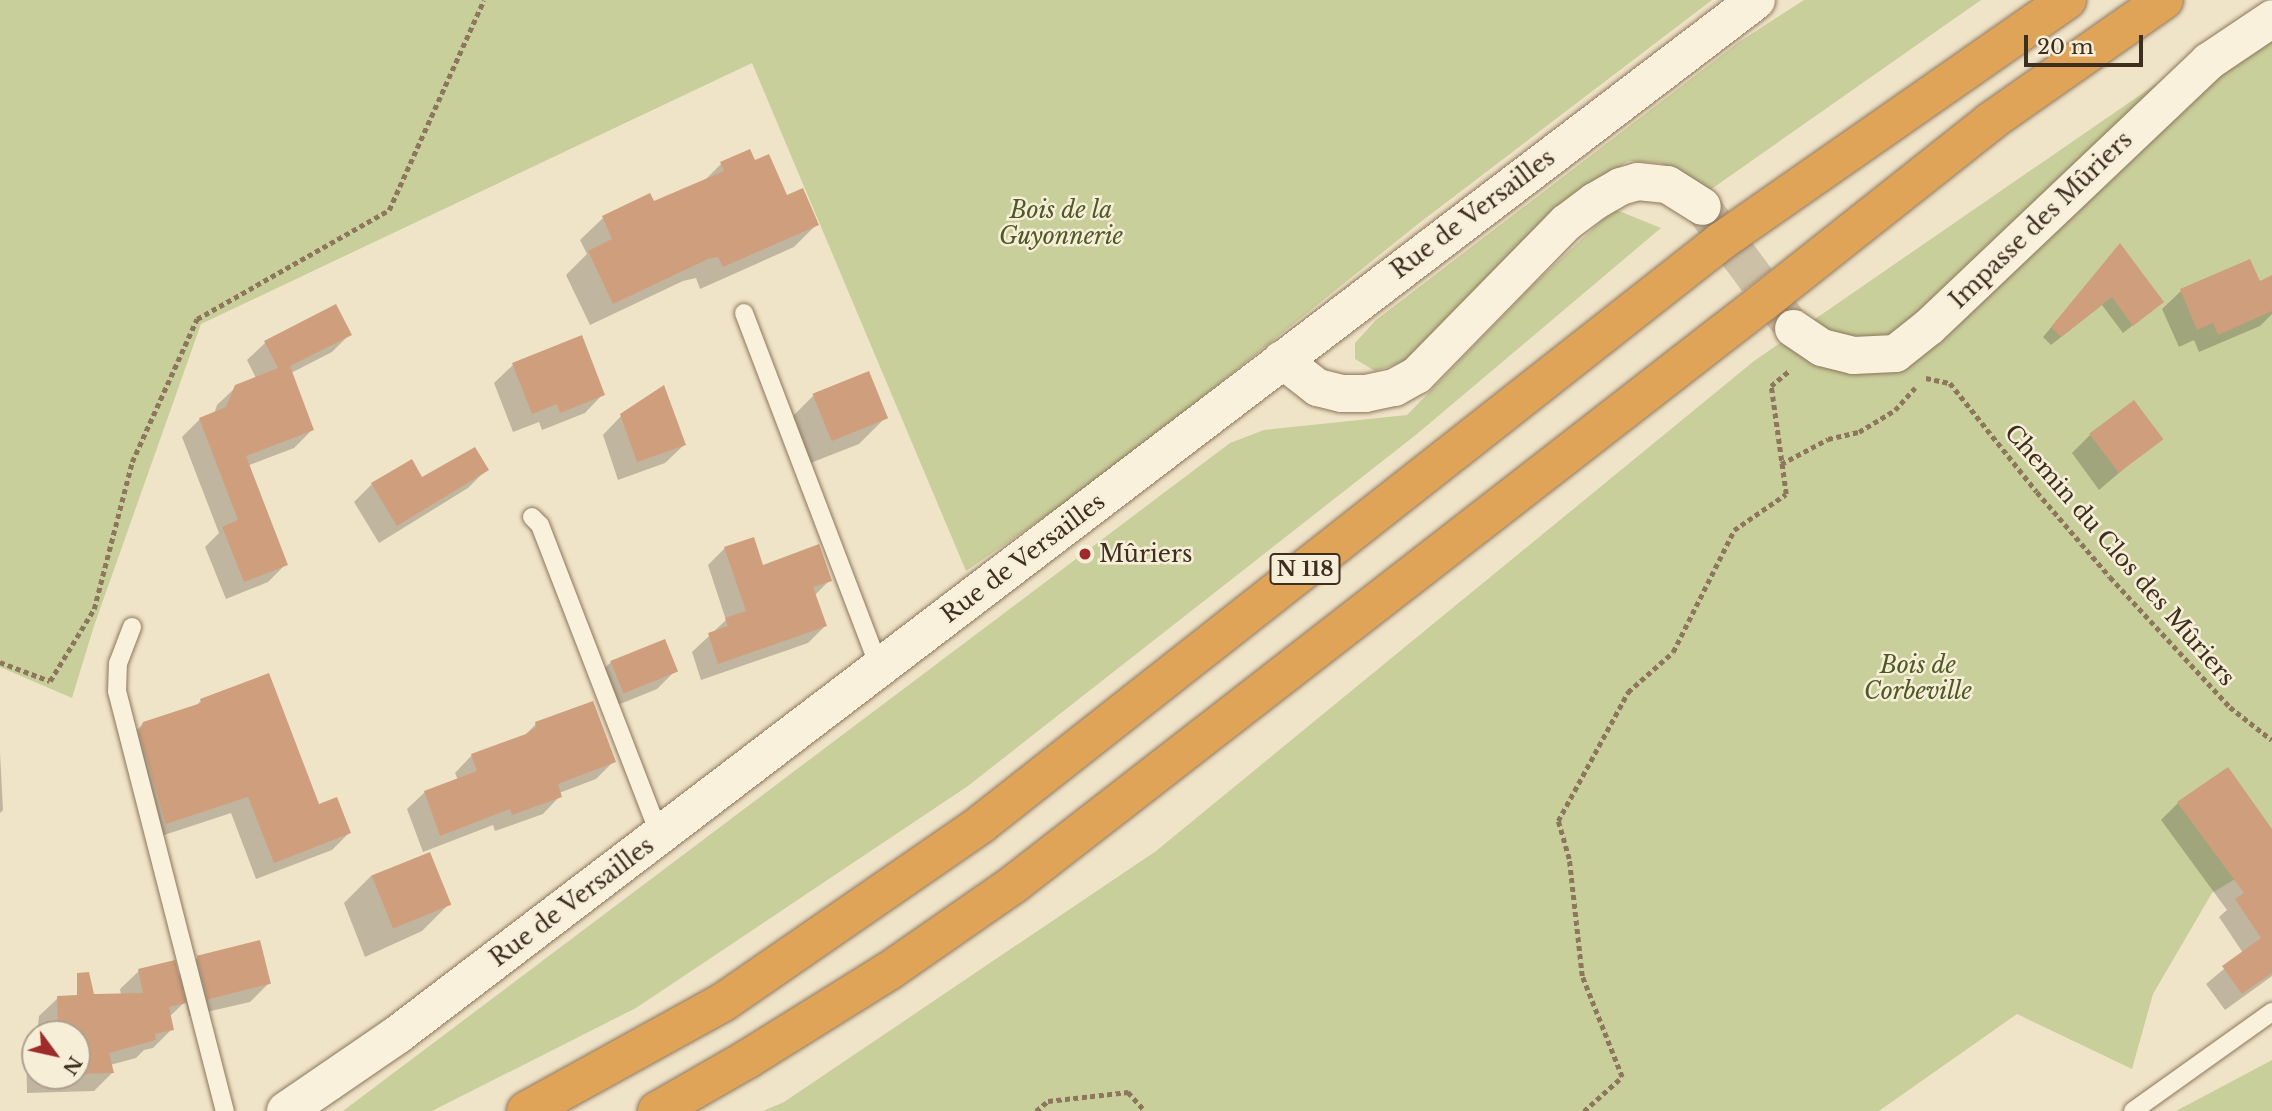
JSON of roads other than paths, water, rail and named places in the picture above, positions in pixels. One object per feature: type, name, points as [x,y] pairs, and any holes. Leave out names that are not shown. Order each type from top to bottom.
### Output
[{"type":"highway","name":"N 118","points":[[526,1111],[722,1003],[981,824],[1720,242],[2067,0]]},
{"type":"highway","name":"N 118","points":[[657,1111],[746,1060],[889,971],[1014,884],[1991,121],[2164,0]]},
{"type":"main road","name":"Rue de Versailles","points":[[286,1111],[397,1035],[1281,359],[1756,0]]},
{"type":"street","name":"Impasse des Mûriers","points":[[1793,328],[1821,346],[1853,355],[1895,353],[1929,326],[2208,61],[2272,18]]},
{"type":"street","points":[[1281,359],[1317,387],[1341,393],[1365,393],[1394,387],[1416,375],[1566,222],[1594,201],[1620,186],[1637,181],[1667,184],[1702,206]]},
{"type":"lane","points":[[744,313],[879,667]]},
{"type":"lane","points":[[532,517],[541,525],[659,834]]},
{"type":"lane","points":[[132,627],[117,663],[117,691],[225,1111]]},
{"type":"lane","points":[[2133,1111],[2272,1012]]},
{"type":"tunnel","points":[[1702,206],[1788,321]]},
{"type":"place","name":"Mûriers","points":[[1085,554]]},
{"type":"park label","name":"Bois de la Guyonnerie","points":[[1061,223]]},
{"type":"park label","name":"Bois de Corbeville","points":[[1918,678]]}]
